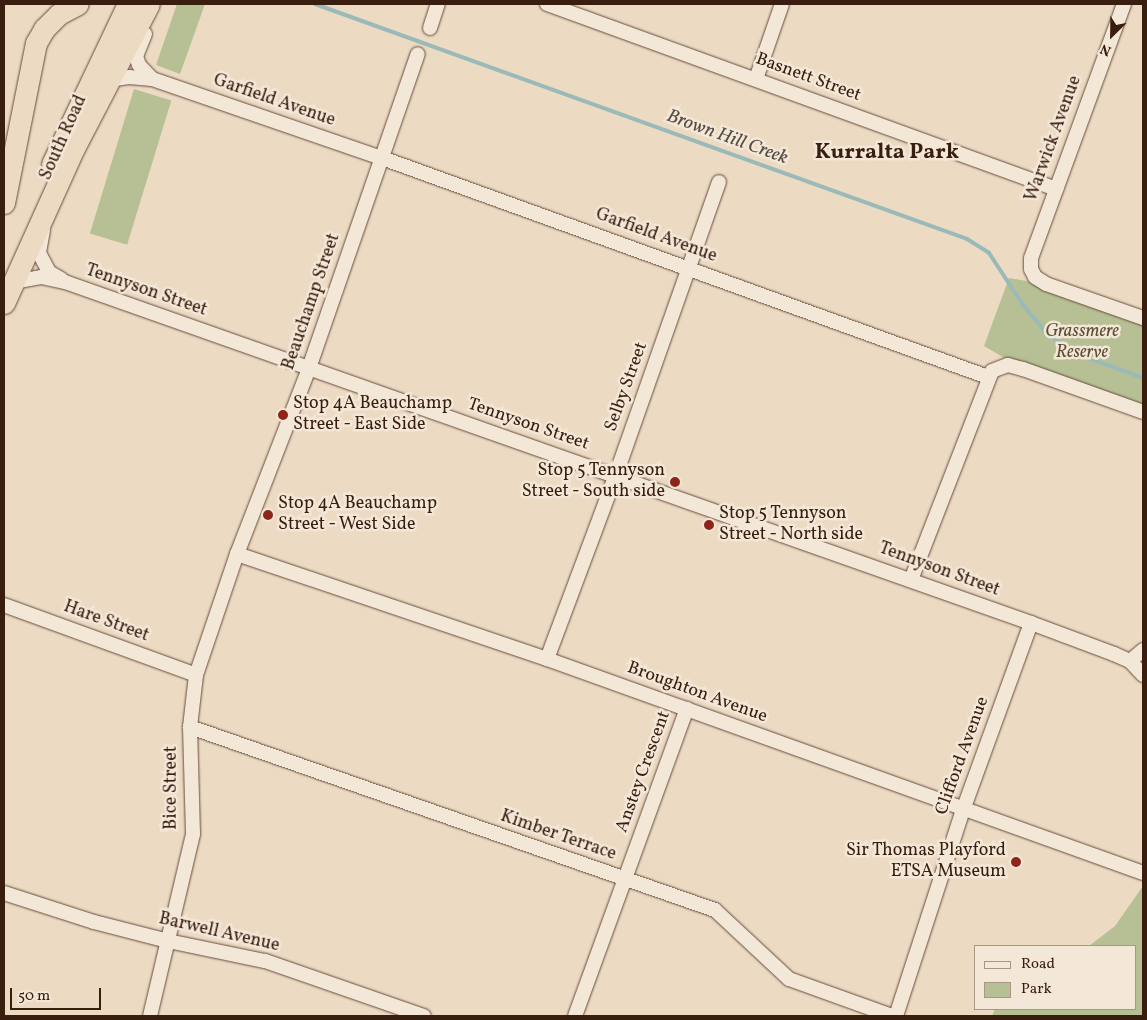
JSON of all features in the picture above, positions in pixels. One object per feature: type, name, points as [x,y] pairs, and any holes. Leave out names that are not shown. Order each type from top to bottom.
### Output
[{"type":"highway","name":"South Road","points":[[4,203],[36,43],[44,29],[59,14],[78,4]]},
{"type":"highway","name":"South Road","points":[[8,278],[67,128],[128,4]]},
{"type":"highway","points":[[4,303],[8,278],[108,80],[149,4]]},
{"type":"street","points":[[152,79],[139,65],[136,52],[150,24],[156,4]]},
{"type":"street","points":[[430,28],[438,4]]},
{"type":"street","name":"Basnett Street","points":[[547,4],[1056,189]]},
{"type":"street","points":[[756,79],[782,4]]},
{"type":"street","name":"Warwick Avenue","points":[[1124,4],[1030,258],[1031,269],[1036,277],[1046,284],[1143,318]]},
{"type":"street","name":"Beauchamp Street","points":[[196,675],[237,554],[309,368],[418,54]]},
{"type":"street","name":"Garfield Avenue","points":[[108,80],[129,76],[152,79],[382,158],[988,377]]},
{"type":"street","name":"Tennyson Street","points":[[65,282],[49,272],[39,254],[43,230],[66,181],[74,148]]},
{"type":"street","name":"Selby Street","points":[[547,659],[615,475],[719,182]]},
{"type":"street","name":"Tennyson Street","points":[[8,278],[41,277],[65,282],[1031,623],[1130,661],[1143,674]]},
{"type":"street","points":[[911,580],[988,377],[998,367],[1008,365],[1143,412]]},
{"type":"street","name":"Broughton Avenue","points":[[237,554],[547,659],[963,810],[1143,873]]},
{"type":"street","name":"Hare Street","points":[[4,605],[196,675]]},
{"type":"street","name":"Clifford Avenue","points":[[896,1016],[963,810],[1031,623]]},
{"type":"street","points":[[1130,661],[1143,650]]},
{"type":"street","name":"Bice Street","points":[[150,1016],[192,834],[190,727],[196,675]]},
{"type":"street","name":"Anstey Crescent","points":[[575,1016],[687,710]]},
{"type":"street","name":"Kimber Terrace","points":[[190,727],[715,910],[789,979],[892,1016]]},
{"type":"street","name":"Barwell Avenue","points":[[4,892],[94,922],[168,941],[265,961],[424,1016]]},
{"type":"green space","points":[[177,4],[205,4],[180,74],[156,65]]},
{"type":"green space","points":[[134,89],[171,100],[127,245],[90,233]]},
{"type":"green space","name":"Grassmere Reserve","points":[[1009,278],[1046,284],[1143,318],[1143,412],[1023,369],[984,346]]},
{"type":"green space","points":[[1143,886],[1143,1016],[992,1016],[995,1010],[1137,1010],[1137,945],[1090,945],[1115,926]]},
{"type":"waterway","name":"Brown Hill Creek","points":[[315,4],[967,239],[989,253],[1023,305],[1049,336],[1088,358],[1143,378]]},
{"type":"place","name":"Stop 4A Beauchamp Street - East Side","points":[[283,415]]},
{"type":"place","name":"Stop 5 Tennyson Street - South side","points":[[675,482]]},
{"type":"place","name":"Stop 4A Beauchamp Street - West Side","points":[[268,515]]},
{"type":"place","name":"Stop 5 Tennyson Street - North side","points":[[709,525]]},
{"type":"place","name":"Sir Thomas Playford ETSA Museum","points":[[1016,862]]},
{"type":"district","name":"Kurralta Park","points":[[887,153]]}]
